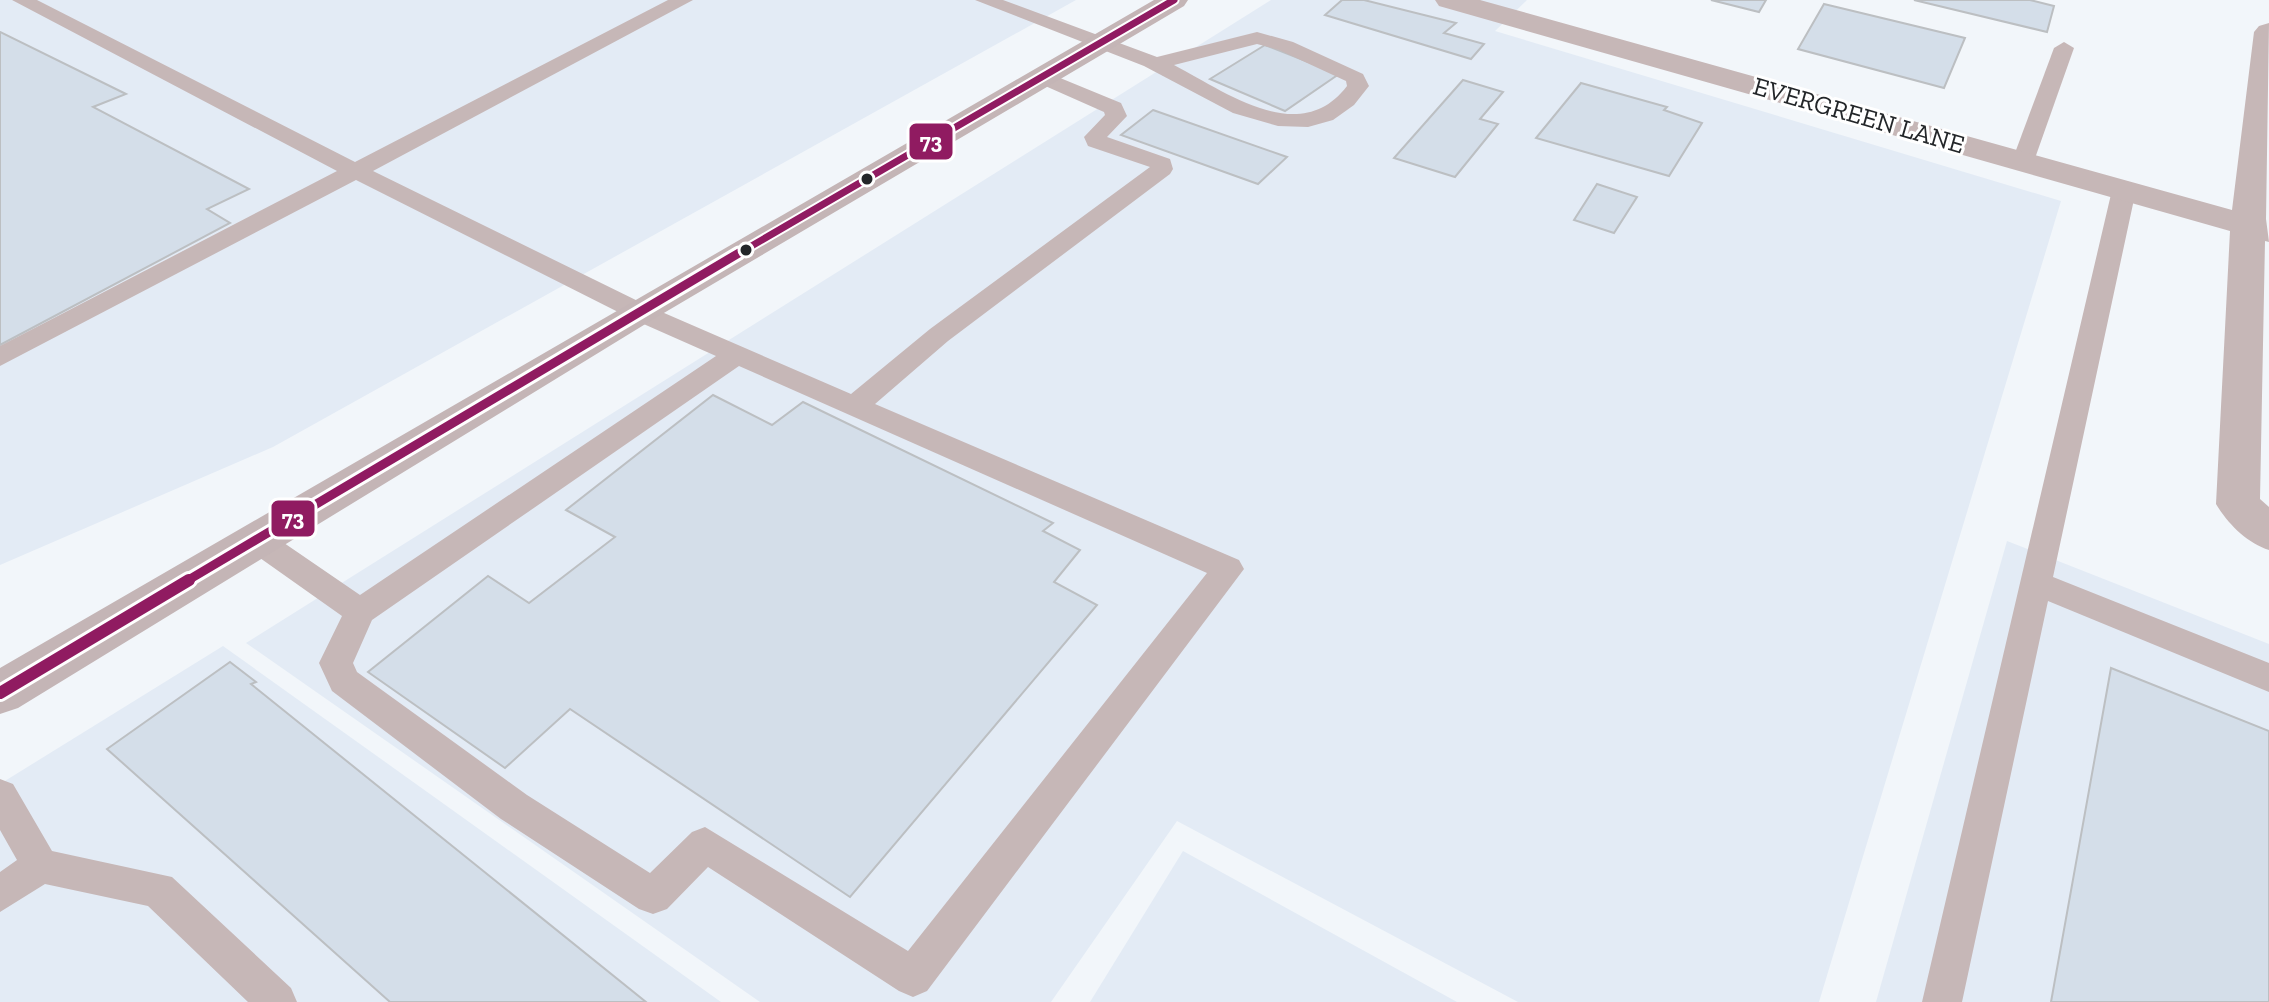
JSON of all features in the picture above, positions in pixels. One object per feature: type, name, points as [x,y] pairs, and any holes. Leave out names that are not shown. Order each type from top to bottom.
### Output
[{"type":"main road","points":[[0,693],[639,312],[1174,0]]},
{"type":"street","name":"EVERGREEN LANE","points":[[1449,0],[2258,228]]},
{"type":"street","points":[[2269,40],[2238,504],[2269,533]]},
{"type":"lane","points":[[22,0],[356,172],[639,312],[1228,569],[913,977],[705,844],[653,896],[514,807],[344,681],[336,663],[360,612],[735,356]]},
{"type":"lane","points":[[0,357],[683,0]]},
{"type":"lane","points":[[985,0],[1101,42],[1155,64],[1251,112],[1282,120],[1323,117],[1347,103],[1358,86],[1356,78],[1342,69],[1257,38],[1155,64]]},
{"type":"lane","points":[[2023,161],[2064,48]]},
{"type":"lane","points":[[853,407],[939,335],[1162,169],[1162,164],[1096,141],[1095,137],[1116,116],[1113,108],[1041,77]]},
{"type":"lane","points":[[1942,1002],[2124,190]]},
{"type":"lane","points":[[257,540],[360,612]]},
{"type":"lane","points":[[2036,583],[2269,678]]},
{"type":"lane","points":[[0,795],[40,866]]},
{"type":"lane","points":[[0,894],[40,866],[158,890],[277,1002]]},
{"type":"shaded area","points":[[0,0],[1076,0],[273,447],[0,565]]},
{"type":"shaded area","points":[[1271,0],[1527,0],[1495,31],[2061,201],[1819,1002],[1518,1002],[1177,821],[1051,1002],[760,1002],[246,643]]},
{"type":"shaded area","points":[[2007,541],[2269,644],[2269,1002],[1876,1002]]},
{"type":"shaded area","points":[[223,646],[721,1002],[0,1002],[0,784]]},
{"type":"shaded area","points":[[1183,851],[1457,1002],[1090,1002]]},
{"type":"building","points":[[1342,0],[1364,0],[1456,23],[1444,33],[1484,44],[1471,59],[1325,15]]},
{"type":"building","points":[[1711,0],[1766,0],[1759,12]]},
{"type":"building","points":[[1914,0],[2030,0],[2054,6],[2047,32]]},
{"type":"building","points":[[1824,4],[1965,38],[1944,88],[1798,49]]},
{"type":"building","points":[[0,32],[126,94],[93,107],[249,189],[207,209],[230,223],[0,345]]},
{"type":"building","points":[[1265,45],[1339,74],[1285,111],[1210,79]]},
{"type":"building","points":[[1463,80],[1503,92],[1480,119],[1498,124],[1455,177],[1394,158]]},
{"type":"building","points":[[1581,83],[1667,107],[1664,110],[1702,123],[1669,176],[1536,138]]},
{"type":"building","points":[[1153,110],[1287,157],[1258,184],[1121,135]]},
{"type":"building","points":[[1597,184],[1637,197],[1614,233],[1574,220]]},
{"type":"building","points":[[713,395],[772,425],[803,402],[1053,523],[1043,531],[1080,550],[1054,582],[1097,605],[850,897],[570,709],[505,768],[368,672],[488,576],[529,603],[615,537],[566,510]]},
{"type":"building","points":[[230,662],[256,682],[251,684],[646,1002],[390,1002],[107,749]]},
{"type":"building","points":[[2111,668],[2269,731],[2269,1002],[2051,1002]]},
{"type":"transit line","name":"73","points":[[0,693],[639,312],[1174,0]]}]
